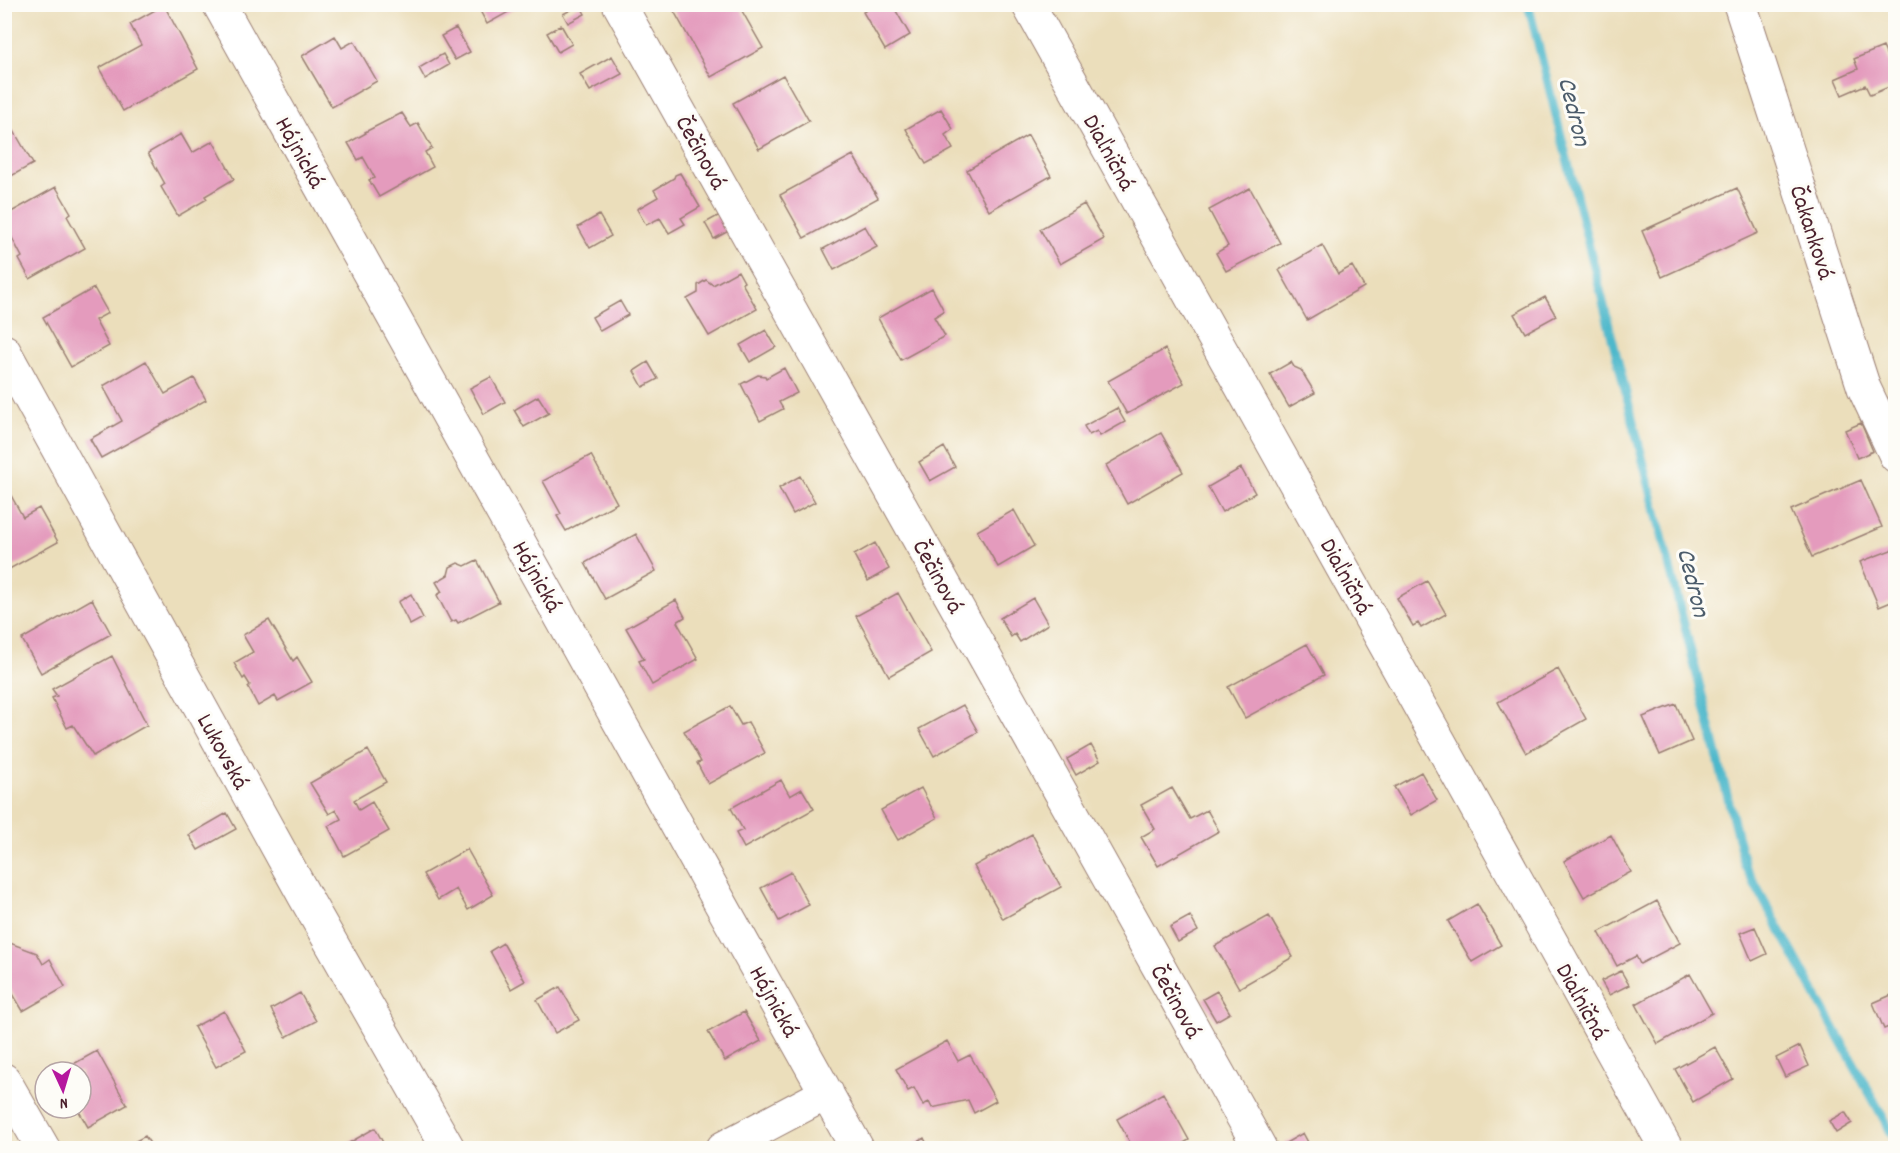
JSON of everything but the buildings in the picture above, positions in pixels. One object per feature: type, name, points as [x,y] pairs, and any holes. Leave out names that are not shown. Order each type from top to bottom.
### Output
[{"type":"street","name":"Hájnická","points":[[219,4],[857,1149]]},
{"type":"street","name":"Čečinová","points":[[619,4],[1260,1149]]},
{"type":"street","name":"Diaľničná","points":[[1028,4],[1666,1149]]},
{"type":"street","name":"Čakanková","points":[[1740,4],[1864,387],[1896,456]]},
{"type":"street","name":"Lukovská","points":[[4,351],[305,897],[447,1149]]},
{"type":"street","points":[[4,1080],[43,1149]]},
{"type":"street","points":[[723,1149],[827,1093]]},
{"type":"waterway","name":"Cedron","points":[[1528,4],[1745,866],[1896,1141]]}]
